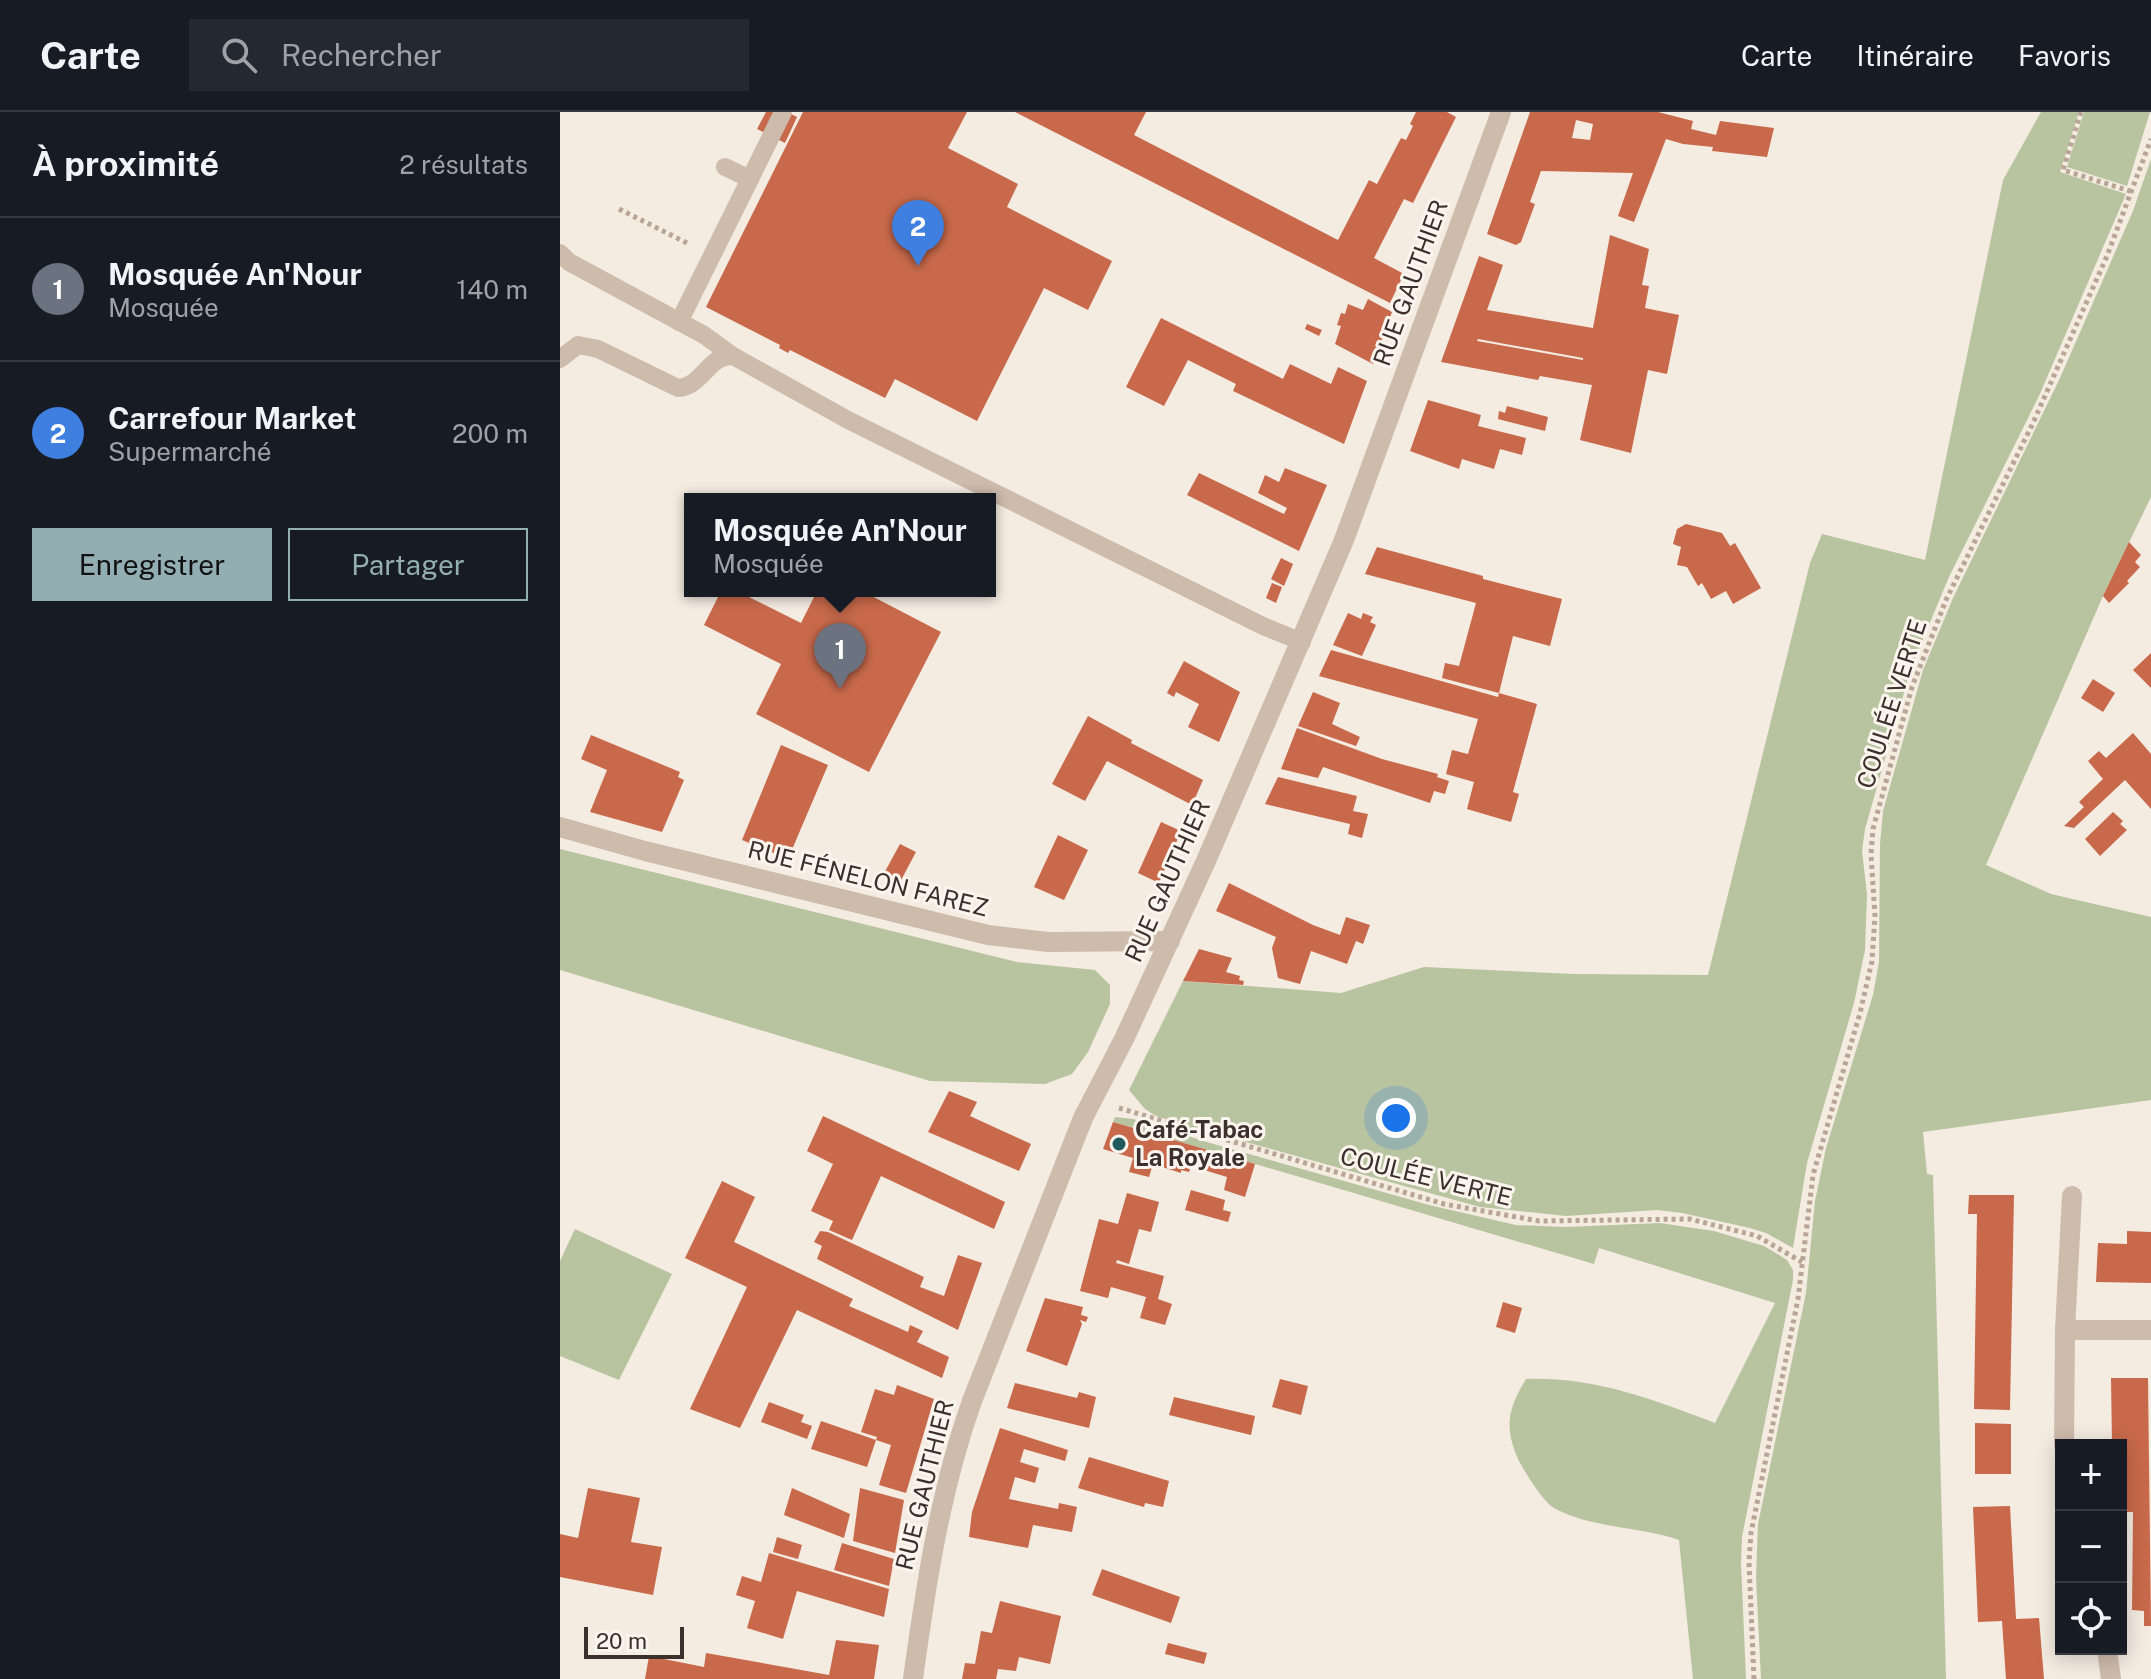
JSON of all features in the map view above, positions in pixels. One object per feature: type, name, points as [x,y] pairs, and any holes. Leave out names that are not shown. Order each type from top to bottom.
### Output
[{"type":"street","name":"RUE GAUTHIER","points":[[913,1679],[928,1572],[960,1436],[1091,1099],[1125,1037],[1170,941],[1302,642],[1357,506],[1501,112]]},
{"type":"street","name":"RUE FÉNELON FAREZ","points":[[560,827],[645,851],[988,935],[1048,942],[1170,941]]},
{"type":"street","points":[[2064,1439],[2065,1330],[2072,1196]]},
{"type":"street","points":[[2065,1330],[2151,1330]]},
{"type":"street","points":[[2108,1655],[2111,1679]]},
{"type":"lane","points":[[679,322],[783,112]]},
{"type":"lane","points":[[725,167],[750,179]]},
{"type":"lane","points":[[560,253],[569,262],[848,420],[995,493]]},
{"type":"lane","points":[[560,359],[578,345],[598,349],[678,388],[686,388],[720,357],[733,356]]},
{"type":"lane","points":[[996,493],[1263,626],[1302,642]]},
{"type":"path","points":[[2081,112],[2063,170],[2133,192]]},
{"type":"path","name":"COULÉE VERTE","points":[[1754,1679],[1749,1562],[1751,1533],[1798,1299],[1808,1203],[1819,1147],[1860,1013],[1872,961],[1875,916],[1873,829],[1912,687],[1946,600],[2033,423],[2133,192],[2150,143]]},
{"type":"path","points":[[619,209],[711,254]]},
{"type":"path","name":"COULÉE VERTE","points":[[1091,1099],[1238,1145],[1456,1207],[1539,1221],[1655,1217],[1690,1219],[1757,1236],[1802,1262]]},
{"type":"green space","points":[[2041,112],[2079,112],[2060,172],[2126,194],[2039,396],[1949,577],[1911,668],[1865,829],[1862,851],[1867,894],[1865,950],[1854,1003],[1807,1163],[1793,1248],[1766,1233],[1682,1213],[1657,1210],[1566,1216],[1480,1207],[1195,1128],[1156,1116],[1145,1109],[1129,1090],[1183,981],[1341,993],[1424,967],[1574,974],[1708,975],[1810,563],[1822,534],[1925,560],[2003,180]]},
{"type":"green space","points":[[2084,112],[2150,112],[2127,186],[2067,167]]},
{"type":"green space","points":[[2151,159],[2151,497],[2103,596],[1986,865],[2051,894],[2151,917],[2151,1100],[1923,1132],[1927,1174],[1933,1175],[1946,1679],[1761,1679],[1756,1578],[1758,1524],[1806,1293],[1815,1201],[1826,1148],[1873,995],[1879,962],[1883,811],[1923,670],[1953,598],[2060,378],[2133,211]]},
{"type":"green space","points":[[560,849],[1017,962],[1095,970],[1110,985],[1110,1004],[1088,1052],[1072,1074],[1045,1084],[930,1081],[560,970]]},
{"type":"green space","points":[[1115,1117],[1133,1119],[1429,1205],[1516,1225],[1566,1227],[1660,1223],[1714,1231],[1764,1246],[1787,1260],[1793,1270],[1793,1280],[1742,1537],[1746,1679],[1693,1679],[1679,1540],[1584,1520],[1554,1508],[1539,1493],[1518,1459],[1511,1437],[1510,1418],[1526,1379],[1552,1379],[1623,1391],[1715,1423],[1775,1303],[1599,1248],[1594,1264],[1113,1122]]},
{"type":"green space","points":[[575,1229],[672,1274],[619,1380],[560,1356],[560,1261]]},
{"type":"building","points":[[766,112],[787,112],[797,117],[785,143],[757,129]]},
{"type":"building","points":[[803,112],[967,112],[948,148],[1018,184],[1007,207],[1112,261],[1088,310],[1044,288],[977,421],[895,379],[885,398],[790,350],[788,353],[779,348],[780,345],[706,307]]},
{"type":"building","points":[[1015,112],[1146,112],[1134,135],[1338,240],[1369,180],[1377,184],[1401,138],[1406,140],[1416,112],[1447,112],[1456,117],[1413,203],[1404,199],[1374,258],[1404,274],[1390,303]]},
{"type":"building","points":[[1530,112],[1658,112],[1693,121],[1691,129],[1716,135],[1720,121],[1774,128],[1767,157],[1712,151],[1713,147],[1666,139],[1634,222],[1618,216],[1633,173],[1541,171],[1530,202],[1535,204],[1521,242],[1516,245],[1487,234]],"holes":[[[1576,120],[1593,124],[1590,140],[1572,138]]]},
{"type":"building","points":[[1610,235],[1649,249],[1642,285],[1649,286],[1645,308],[1679,315],[1667,374],[1648,370],[1631,453],[1580,440],[1592,385],[1540,376],[1538,380],[1441,362],[1479,256],[1503,265],[1487,310],[1593,328]],"holes":[[[1478,339],[1583,360],[1477,341]]]},
{"type":"building","points":[[1368,299],[1392,312],[1373,364],[1335,344],[1341,326],[1337,325],[1341,313],[1345,314],[1348,304],[1363,310]]},
{"type":"building","points":[[1161,318],[1283,379],[1290,364],[1331,384],[1338,367],[1367,381],[1344,444],[1233,391],[1236,384],[1188,360],[1164,406],[1126,387]]},
{"type":"building","points":[[1307,324],[1322,330],[1319,336],[1305,329]]},
{"type":"building","points":[[1428,400],[1481,415],[1478,426],[1526,438],[1522,455],[1500,449],[1494,469],[1462,459],[1459,469],[1410,451]]},
{"type":"building","points":[[1507,406],[1548,417],[1545,431],[1498,419],[1499,411],[1505,413]]},
{"type":"building","points":[[1285,468],[1327,485],[1299,551],[1187,495],[1199,473],[1284,514],[1287,508],[1258,493],[1265,475],[1279,482]]},
{"type":"building","points":[[1686,524],[1722,533],[1730,546],[1735,543],[1761,588],[1733,604],[1726,591],[1711,599],[1702,583],[1698,586],[1687,567],[1677,565],[1681,547],[1673,544],[1677,529]]},
{"type":"building","points":[[2129,542],[2141,555],[2135,562],[2140,567],[2109,603],[2103,596]]},
{"type":"building","points":[[1377,547],[1562,599],[1550,646],[1513,636],[1499,693],[1442,678],[1445,663],[1459,666],[1476,603],[1365,574]]},
{"type":"building","points":[[1281,558],[1293,564],[1284,586],[1271,579]]},
{"type":"building","points":[[1272,583],[1282,587],[1276,603],[1266,598]]},
{"type":"building","points":[[718,597],[749,597],[801,623],[814,597],[874,597],[941,632],[869,772],[756,714],[781,664],[704,625]]},
{"type":"building","points":[[1348,613],[1361,619],[1363,613],[1373,617],[1370,622],[1376,625],[1362,656],[1333,645]]},
{"type":"building","points":[[1331,650],[1498,697],[1499,693],[1537,704],[1513,792],[1519,794],[1511,822],[1467,809],[1474,782],[1446,774],[1452,750],[1468,754],[1478,719],[1319,676]]},
{"type":"building","points":[[2151,653],[2151,688],[2133,670]]},
{"type":"building","points":[[1184,661],[1240,692],[1219,742],[1188,727],[1199,704],[1176,692],[1174,697],[1167,693]]},
{"type":"building","points":[[2093,679],[2115,693],[2103,712],[2081,698]]},
{"type":"building","points":[[1313,692],[1340,703],[1332,724],[1360,737],[1356,746],[1298,726]]},
{"type":"building","points":[[1088,716],[1132,740],[1131,743],[1203,780],[1192,805],[1107,761],[1085,801],[1052,784]]},
{"type":"building","points":[[1297,728],[1382,759],[1438,774],[1437,777],[1449,781],[1445,794],[1434,791],[1430,803],[1323,767],[1318,778],[1281,769]]},
{"type":"building","points":[[2133,733],[2151,754],[2151,809],[2125,780],[2074,828],[2064,826],[2084,807],[2079,802],[2103,779],[2088,761],[2099,751],[2106,758]]},
{"type":"building","points":[[591,735],[680,772],[678,777],[684,780],[662,832],[590,812],[607,770],[581,759]]},
{"type":"building","points":[[781,745],[828,765],[788,859],[742,840]]},
{"type":"building","points":[[1278,777],[1357,796],[1353,811],[1368,814],[1362,838],[1348,834],[1350,824],[1265,804]]},
{"type":"building","points":[[2113,812],[2127,830],[2100,856],[2085,839]]},
{"type":"building","points":[[1161,822],[1181,831],[1159,883],[1138,873]]},
{"type":"building","points":[[1058,835],[1088,850],[1064,900],[1034,887]]},
{"type":"building","points":[[900,844],[916,852],[900,882],[882,877]]},
{"type":"building","points":[[1229,883],[1340,935],[1346,917],[1370,925],[1363,944],[1356,941],[1347,964],[1311,951],[1300,984],[1278,978],[1272,948],[1276,937],[1216,911]]},
{"type":"building","points":[[1199,949],[1232,958],[1226,972],[1240,976],[1243,985],[1183,981]]},
{"type":"building","points":[[949,1091],[977,1102],[970,1116],[1031,1144],[1019,1171],[928,1132]]},
{"type":"building","points":[[823,1116],[1005,1202],[994,1229],[881,1176],[852,1240],[829,1230],[833,1221],[811,1211],[833,1164],[807,1151]]},
{"type":"building","points":[[1113,1122],[1255,1164],[1245,1197],[1224,1190],[1227,1177],[1191,1166],[1189,1172],[1181,1170],[1181,1173],[1153,1164],[1149,1177],[1129,1172],[1133,1158],[1103,1149]]},
{"type":"building","points":[[722,1181],[755,1197],[734,1242],[853,1299],[849,1306],[908,1332],[910,1325],[923,1331],[917,1342],[949,1357],[942,1378],[797,1310],[740,1428],[690,1409],[747,1287],[685,1258]]},
{"type":"building","points":[[1191,1190],[1225,1200],[1223,1210],[1231,1212],[1228,1222],[1185,1210]]},
{"type":"building","points":[[1127,1193],[1159,1202],[1151,1232],[1139,1229],[1129,1264],[1117,1260],[1116,1263],[1164,1276],[1158,1299],[1172,1304],[1165,1325],[1140,1318],[1146,1297],[1111,1287],[1108,1298],[1080,1291],[1099,1219],[1118,1224]]},
{"type":"building","points":[[1969,1195],[2014,1195],[2010,1410],[1974,1409],[1977,1214],[1968,1214]]},
{"type":"building","points":[[820,1231],[924,1277],[920,1287],[944,1296],[958,1255],[982,1263],[958,1330],[817,1259],[822,1246],[814,1242]]},
{"type":"building","points":[[2127,1231],[2151,1232],[2151,1283],[2096,1282],[2098,1243],[2127,1244]]},
{"type":"building","points":[[1045,1298],[1083,1307],[1081,1315],[1088,1317],[1086,1322],[1080,1320],[1082,1324],[1067,1366],[1026,1351]]},
{"type":"building","points":[[1503,1302],[1522,1308],[1515,1333],[1496,1327]]},
{"type":"building","points":[[2111,1378],[2148,1378],[2151,1626],[2144,1626],[2144,1611],[2132,1610],[2133,1512],[2127,1512],[2127,1439],[2112,1439]]},
{"type":"building","points":[[1280,1379],[1308,1386],[1301,1415],[1272,1407]]},
{"type":"building","points":[[1015,1383],[1077,1398],[1079,1392],[1096,1397],[1089,1428],[1007,1408]]},
{"type":"building","points":[[897,1385],[934,1399],[906,1493],[879,1485],[891,1445],[876,1440],[877,1437],[861,1432],[875,1389],[894,1395]]},
{"type":"building","points":[[1174,1397],[1255,1416],[1251,1435],[1169,1415]]},
{"type":"building","points":[[769,1402],[804,1415],[801,1422],[812,1426],[807,1439],[761,1422]]},
{"type":"building","points":[[821,1421],[876,1440],[867,1467],[811,1449]]},
{"type":"building","points":[[1975,1423],[2011,1424],[2011,1474],[1975,1474]]},
{"type":"building","points":[[1000,1428],[1068,1450],[1065,1461],[1024,1449],[1020,1462],[1039,1468],[1035,1483],[1015,1477],[1009,1499],[1058,1509],[1059,1503],[1077,1507],[1072,1532],[1033,1525],[1028,1548],[969,1537],[972,1512]]},
{"type":"building","points":[[1089,1457],[1169,1481],[1163,1507],[1145,1503],[1144,1507],[1078,1488]]},
{"type":"building","points":[[588,1488],[640,1498],[631,1542],[662,1547],[653,1595],[560,1577],[560,1534],[578,1538]]},
{"type":"building","points":[[792,1488],[850,1514],[844,1538],[784,1515]]},
{"type":"building","points":[[860,1488],[904,1500],[895,1553],[853,1541]]},
{"type":"building","points":[[2010,1506],[2016,1619],[2039,1618],[2044,1679],[2006,1679],[2002,1621],[1978,1622],[1973,1507]]},
{"type":"building","points":[[777,1537],[802,1545],[798,1559],[773,1552]]},
{"type":"building","points":[[842,1543],[894,1559],[889,1586],[834,1570]]},
{"type":"building","points":[[769,1553],[889,1589],[884,1617],[797,1591],[783,1639],[747,1628],[755,1601],[736,1595],[742,1576],[761,1582]]},
{"type":"building","points":[[1102,1569],[1180,1597],[1171,1623],[1092,1595]]},
{"type":"building","points":[[1000,1601],[1061,1616],[1050,1664],[1019,1657],[1016,1671],[998,1669],[996,1679],[962,1679],[965,1663],[975,1664],[981,1631],[992,1633]]},
{"type":"building","points":[[836,1640],[879,1645],[874,1679],[645,1679],[649,1656],[704,1667],[706,1653],[829,1675]]},
{"type":"building","points":[[1168,1643],[1207,1653],[1204,1664],[1165,1654]]},
{"type":"place","name":"Carrefour Market","points":[[918,266]]},
{"type":"place","name":"Mosquée An'Nour","points":[[840,689]]},
{"type":"place","name":"Café-Tabac La Royale","points":[[1119,1144]]}]
